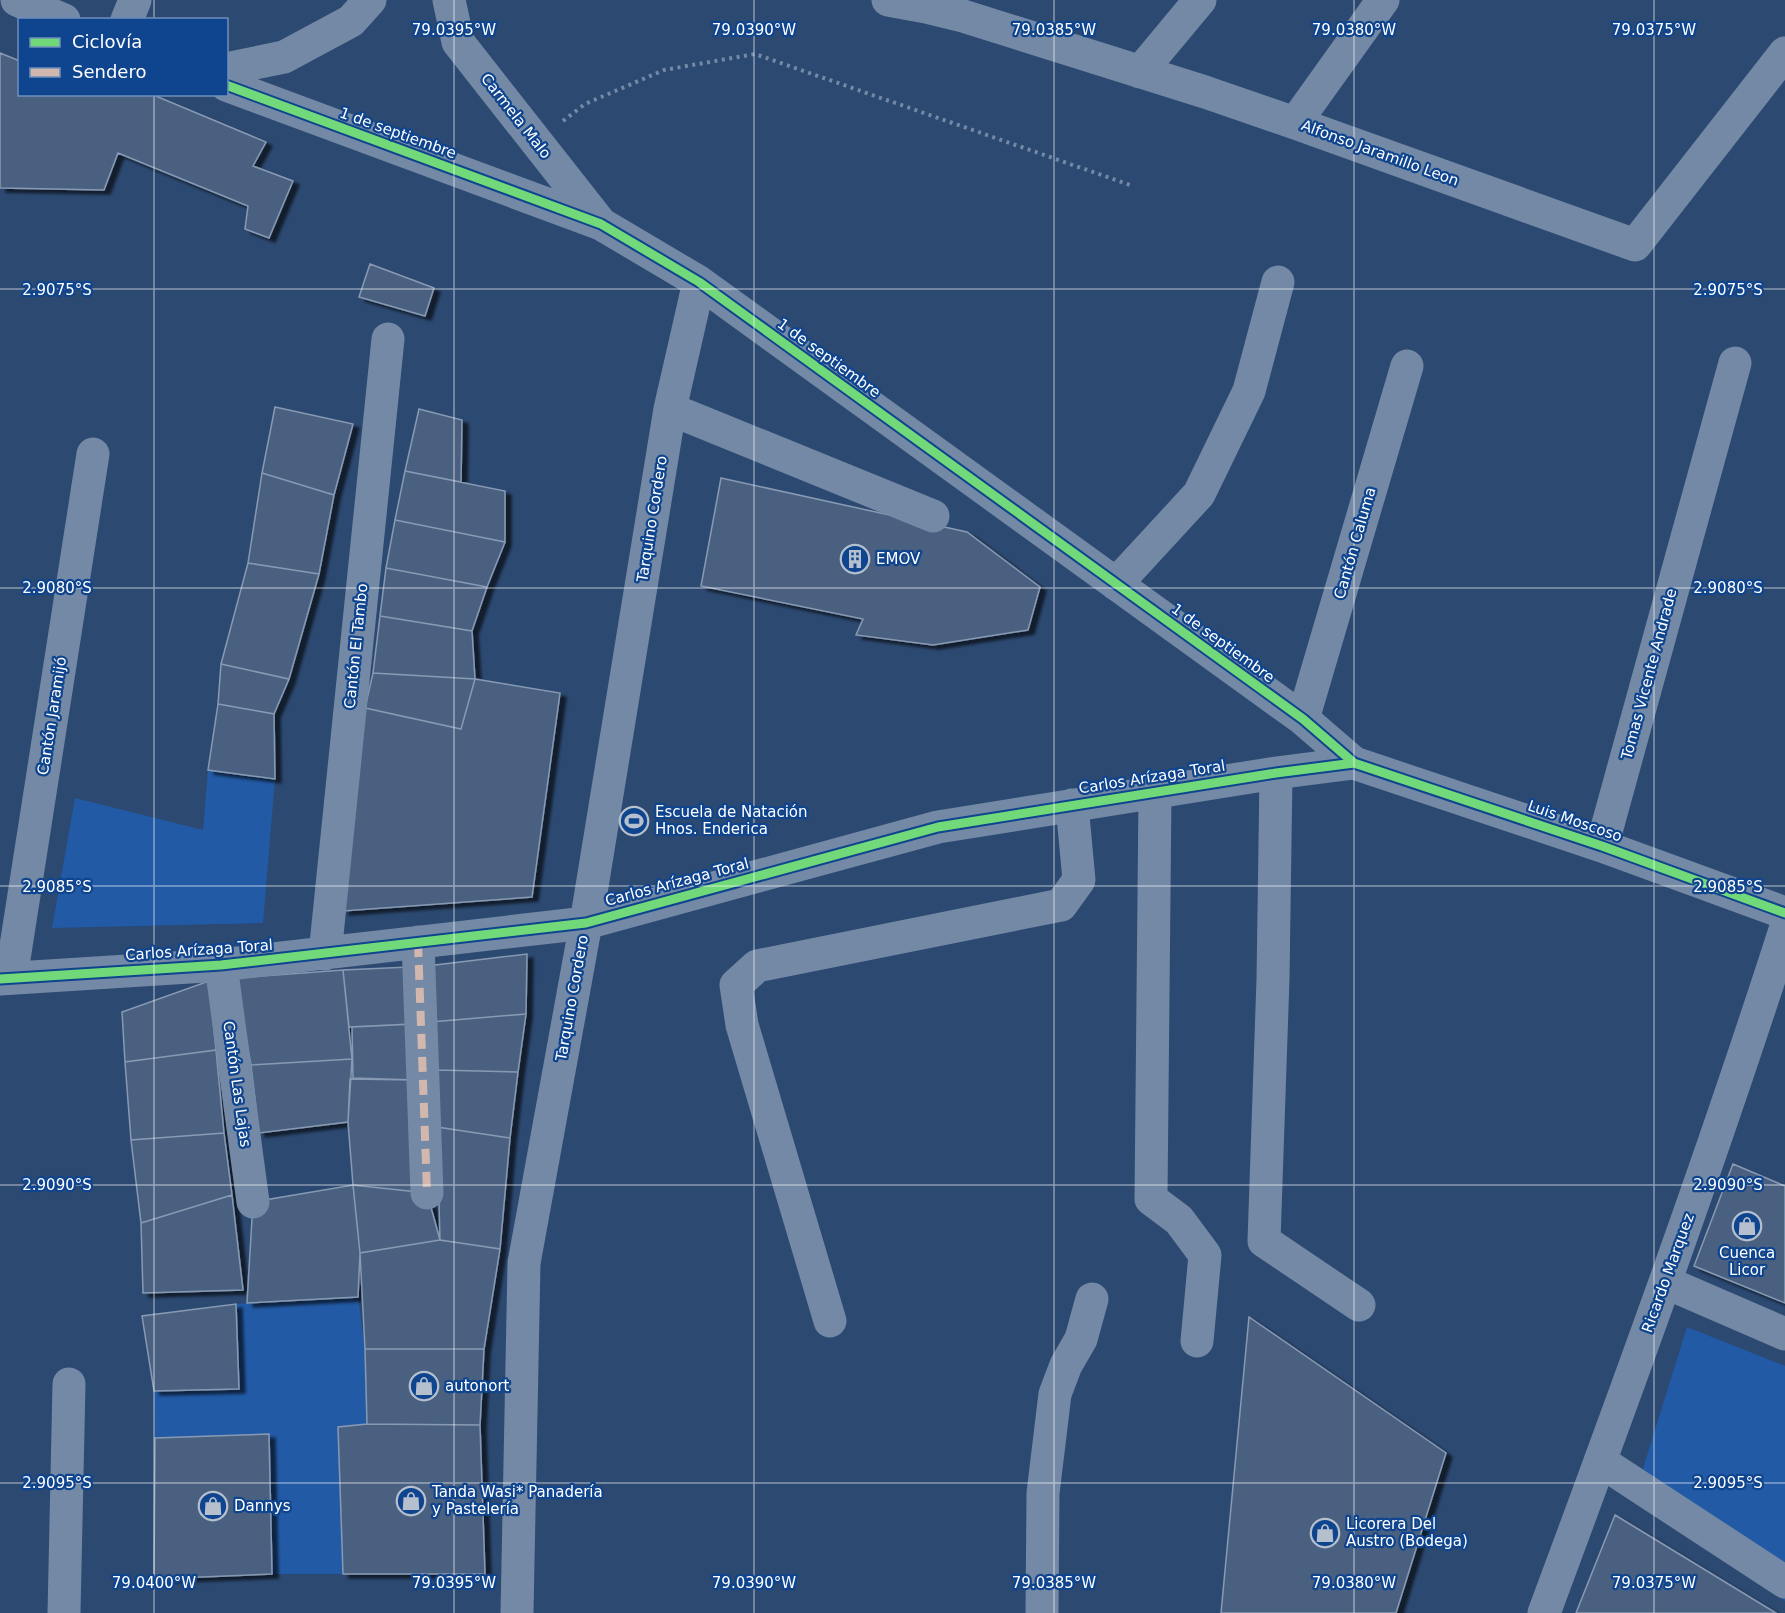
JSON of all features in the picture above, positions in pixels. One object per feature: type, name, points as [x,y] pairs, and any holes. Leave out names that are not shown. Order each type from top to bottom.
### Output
[{"type":"street","points":[[17,0],[59,18]]},
{"type":"street","points":[[128,18],[135,0]]},
{"type":"street","points":[[228,69],[284,57],[351,21],[370,0]]},
{"type":"street","name":"Carmela Malo","points":[[449,0],[458,42],[601,224]]},
{"type":"street","name":"Alfonso Jaramillo Leon","points":[[888,0],[929,3],[1140,72],[1295,123],[1635,245],[1785,53]]},
{"type":"street","points":[[1140,72],[1200,0]]},
{"type":"street","points":[[1295,123],[1383,0]]},
{"type":"street","name":"1 de septiembre","points":[[228,86],[601,224],[699,282],[1303,719],[1354,763]]},
{"type":"street","name":"Tarquino Cordero","points":[[517,1613],[524,1263],[586,923],[670,409],[699,282]]},
{"type":"street","points":[[1116,584],[1199,494],[1249,391],[1278,282]]},
{"type":"street","name":"Cantón El Tambo","points":[[325,954],[388,339]]},
{"type":"street","name":"Tomas Vicente Andrade","points":[[1602,846],[1735,363]]},
{"type":"street","name":"Cantón Caluma","points":[[1303,719],[1407,366]]},
{"type":"street","points":[[670,409],[933,516]]},
{"type":"street","name":"Cantón Jaramijó","points":[[6,978],[93,454]]},
{"type":"street","name":"Carlos Arízaga Toral","points":[[6,978],[221,965],[586,923],[938,827],[1276,773],[1354,763]]},
{"type":"street","name":"Luis Moscoso","points":[[1354,763],[1602,846],[1785,913]]},
{"type":"street","points":[[1276,773],[1273,968],[1264,1241],[1359,1305]]},
{"type":"street","points":[[1155,792],[1151,1199],[1179,1220],[1205,1255],[1197,1341]]},
{"type":"street","points":[[830,1321],[742,1025],[736,985],[757,966],[1061,905],[1079,880],[1072,805]]},
{"type":"street","name":"Ricardo Marquez","points":[[1544,1613],[1665,1282],[1743,1059],[1785,930]]},
{"type":"street","points":[[418,942],[427,1193]]},
{"type":"street","name":"Cantón Las Lajas","points":[[221,965],[253,1202]]},
{"type":"street","points":[[1665,1282],[1785,1334]]},
{"type":"street","points":[[1042,1613],[1043,1493],[1055,1394],[1066,1365],[1081,1339],[1092,1299]]},
{"type":"street","points":[[64,1613],[69,1384]]},
{"type":"street","points":[[1600,1461],[1785,1582]]},
{"type":"path","points":[[536,141],[585,104],[664,70],[755,54],[1133,186]]},
{"type":"shaded area","points":[[208,770],[275,779],[263,923],[52,928],[75,798],[203,830]]},
{"type":"shaded area","points":[[358,1297],[365,1349],[367,1424],[338,1427],[343,1574],[272,1574],[269,1434],[155,1438],[154,1391],[239,1389],[236,1304]]},
{"type":"shaded area","points":[[1687,1327],[1785,1366],[1785,1601],[1636,1491]]},
{"type":"building","points":[[0,53],[18,60],[18,96],[156,96],[266,142],[253,166],[293,181],[269,238],[245,229],[248,206],[118,153],[104,190],[0,188]]},
{"type":"building","points":[[370,264],[434,288],[425,316],[359,297]]},
{"type":"building","points":[[275,407],[353,424],[334,495],[262,473]]},
{"type":"building","points":[[419,409],[462,420],[461,482],[405,471]]},
{"type":"building","points":[[405,471],[505,491],[505,542],[395,520]]},
{"type":"building","points":[[262,473],[334,495],[319,574],[248,563]]},
{"type":"building","name":"EMOV","points":[[721,478],[967,532],[1040,587],[1028,630],[933,645],[856,635],[863,619],[701,586]]},
{"type":"building","points":[[395,520],[505,542],[487,587],[386,568]]},
{"type":"building","points":[[248,563],[319,574],[289,679],[221,664]]},
{"type":"building","points":[[386,568],[487,587],[472,631],[380,616]]},
{"type":"building","points":[[380,616],[472,631],[475,679],[373,673]]},
{"type":"building","points":[[221,664],[289,679],[274,714],[218,704]]},
{"type":"building","points":[[373,673],[475,679],[461,729],[365,708]]},
{"type":"building","points":[[475,679],[560,693],[532,897],[343,911],[365,708],[461,729]]},
{"type":"building","points":[[218,704],[274,714],[275,779],[208,770]]},
{"type":"building","points":[[527,954],[526,1014],[431,1022],[427,966]]},
{"type":"building","points":[[409,967],[412,1024],[349,1027],[343,970]]},
{"type":"building","points":[[343,970],[352,1059],[251,1065],[235,978]]},
{"type":"building","points":[[209,981],[216,1050],[125,1062],[122,1012]]},
{"type":"building","points":[[526,1014],[518,1072],[436,1070],[431,1022]]},
{"type":"building","points":[[415,1024],[416,1080],[353,1078],[352,1027]]},
{"type":"building","points":[[216,1050],[224,1133],[131,1140],[125,1062]]},
{"type":"building","points":[[352,1059],[348,1122],[259,1133],[251,1065]]},
{"type":"building","points":[[436,1070],[518,1072],[510,1138],[437,1127]]},
{"type":"building","points":[[350,1079],[415,1080],[427,1193],[353,1185],[348,1122]]},
{"type":"building","points":[[437,1127],[510,1138],[500,1249],[440,1240]]},
{"type":"building","points":[[224,1133],[232,1195],[141,1223],[131,1140]]},
{"type":"building","name":"Cuenca Licor","points":[[1733,1164],[1785,1186],[1785,1303],[1694,1266]]},
{"type":"building","points":[[353,1185],[360,1253],[358,1297],[247,1303],[253,1202]]},
{"type":"building","points":[[353,1185],[427,1193],[440,1240],[360,1253]]},
{"type":"building","points":[[232,1195],[243,1290],[143,1293],[141,1223]]},
{"type":"building","points":[[440,1240],[500,1249],[484,1349],[365,1349],[360,1253]]},
{"type":"building","points":[[236,1304],[239,1389],[154,1391],[142,1316]]},
{"type":"building","name":"Licorera Del Austro (Bodega)","points":[[1249,1317],[1446,1453],[1396,1613],[1221,1613]]},
{"type":"building","name":"autonort","points":[[365,1349],[484,1349],[480,1425],[367,1424]]},
{"type":"building","name":"Tanda Wasi* Panadería y Pastelería","points":[[367,1424],[480,1425],[485,1574],[343,1574],[338,1427]]},
{"type":"building","name":"Dannys","points":[[269,1434],[272,1574],[154,1579],[155,1438]]},
{"type":"building","points":[[1615,1515],[1776,1613],[1576,1613]]},
{"type":"marked path","points":[[418,942],[427,1193]]},
{"type":"cycle path","points":[[228,86],[601,224],[699,282],[1303,719],[1354,763],[1602,846],[1785,913]]},
{"type":"cycle path","points":[[0,979],[221,965],[586,923],[938,827],[1276,773],[1354,763]]},
{"type":"place","name":"EMOV","points":[[855,559]]},
{"type":"place","name":"Escuela de Natación Hnos. Enderica","points":[[634,821]]},
{"type":"place","name":"Cuenca Licor","points":[[1747,1226]]},
{"type":"place","name":"autonort","points":[[424,1386]]},
{"type":"place","name":"Tanda Wasi* Panadería y Pastelería","points":[[411,1501]]},
{"type":"place","name":"Dannys","points":[[213,1506]]},
{"type":"place","name":"Licorera Del Austro (Bodega)","points":[[1325,1533]]}]
